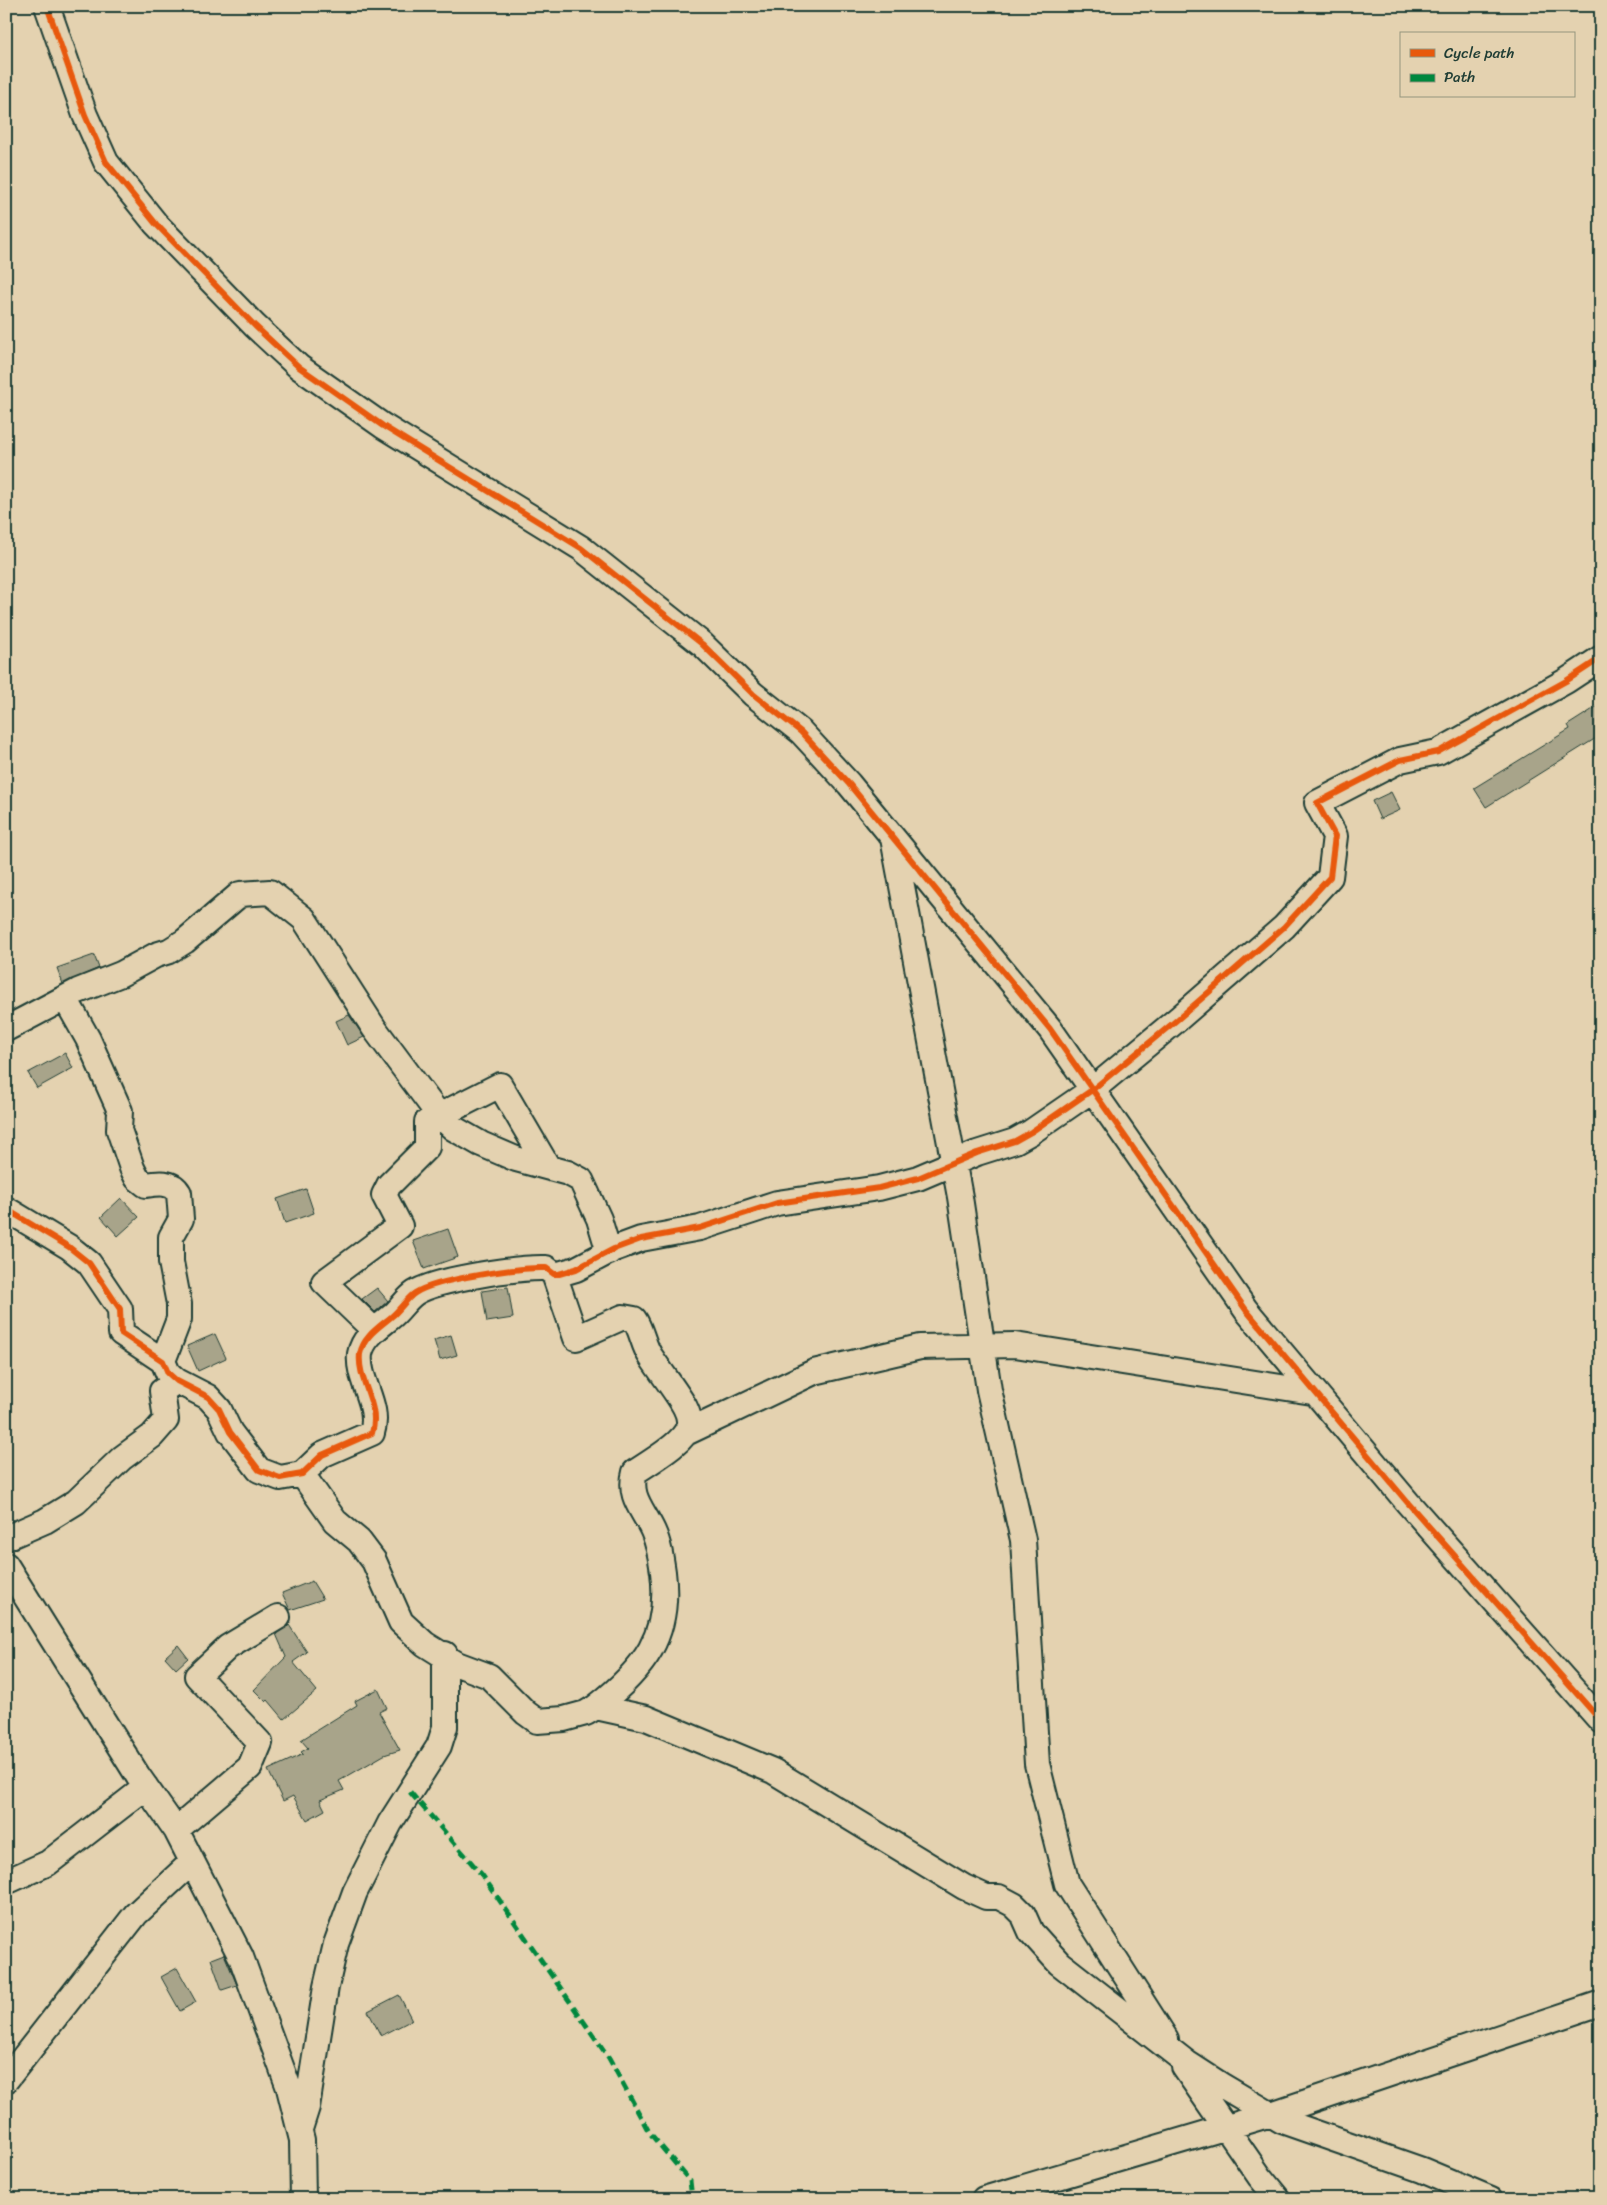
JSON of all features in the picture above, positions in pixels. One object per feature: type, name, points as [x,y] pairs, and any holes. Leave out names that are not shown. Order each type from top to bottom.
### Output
[{"type":"street","points":[[47,6],[85,115],[106,162],[156,224],[256,326],[299,367],[383,426],[580,548],[702,644],[753,694],[801,732],[892,836],[1050,1029],[1246,1310],[1312,1392],[1601,1721]]},
{"type":"street","points":[[554,1274],[576,1269],[609,1252],[641,1240],[700,1228],[777,1203],[879,1188],[918,1178],[977,1153],[1015,1141],[1092,1090],[1178,1019],[1284,927],[1330,877],[1335,836],[1317,803],[1400,760],[1438,752],[1566,682],[1601,658]]},
{"type":"street","points":[[892,836],[954,1164],[989,1390],[1023,1540],[1037,1764],[1067,1884],[1177,2055],[1260,2177],[1278,2199]]},
{"type":"street","points":[[6,1029],[65,998],[169,951],[185,941],[240,894],[270,892],[304,919],[384,1044],[440,1116],[464,1136],[481,1144],[516,1159],[575,1176],[581,1180],[599,1219],[609,1252]]},
{"type":"street","points":[[65,998],[88,1039],[120,1111],[119,1130],[122,1143],[136,1178],[146,1185],[161,1183],[172,1186],[179,1193],[181,1219],[171,1237],[171,1254],[179,1319],[163,1361]]},
{"type":"street","points":[[374,1330],[324,1282],[400,1226],[384,1195],[389,1185],[427,1147],[427,1122],[500,1085],[548,1168]]},
{"type":"street","points":[[6,1209],[69,1247],[89,1264],[120,1309],[121,1333],[163,1361],[168,1373],[177,1381],[208,1397],[219,1410],[230,1432],[259,1470],[280,1478],[302,1474],[322,1455],[372,1433],[375,1424],[373,1409],[362,1370],[360,1355],[365,1342],[374,1330],[394,1315],[416,1293],[442,1284],[487,1274],[546,1268],[554,1274],[576,1338],[624,1317],[634,1319],[650,1356],[682,1400],[690,1422],[688,1432]]},
{"type":"street","points":[[302,1474],[335,1521],[359,1541],[374,1562],[401,1622],[425,1644],[445,1654],[457,1664],[489,1676],[537,1721],[564,1719],[586,1713],[596,1707],[632,1676],[659,1634],[666,1602],[660,1552],[654,1533],[634,1497],[632,1490],[635,1472],[672,1449],[688,1432],[814,1372],[920,1347],[1016,1345],[1312,1392]]},
{"type":"street","points":[[6,1538],[45,1521],[76,1502],[122,1458],[152,1436],[166,1420],[162,1391],[177,1381]]},
{"type":"street","points":[[6,1565],[54,1644],[146,1787],[176,1830],[241,1957],[289,2088],[302,2140],[303,2199]]},
{"type":"street","points":[[176,1830],[250,1767],[260,1743],[197,1676],[228,1647],[278,1617]]},
{"type":"street","points":[[300,2131],[307,2107],[326,1987],[336,1944],[355,1892],[390,1824],[440,1746],[445,1727],[445,1654]]},
{"type":"street","points":[[596,1707],[646,1718],[766,1768],[964,1887],[986,1897],[999,1898],[1014,1905],[1023,1914],[1031,1932],[1059,1963],[1177,2055],[1271,2114],[1299,2128],[1414,2167],[1491,2199]]},
{"type":"street","points":[[6,1882],[48,1863],[146,1787]]},
{"type":"street","points":[[6,2080],[136,1914],[192,1862]]},
{"type":"street","points":[[984,2199],[1271,2114],[1601,2003]]},
{"type":"building","points":[[1601,704],[1601,735],[1486,807],[1474,788],[1570,729],[1568,725]]},
{"type":"building","points":[[1391,792],[1400,810],[1380,819],[1372,801]]},
{"type":"building","points":[[94,955],[99,968],[63,984],[57,968]]},
{"type":"building","points":[[349,1015],[364,1037],[347,1045],[336,1021]]},
{"type":"building","points":[[65,1053],[73,1068],[37,1088],[28,1073]]},
{"type":"building","points":[[306,1189],[314,1213],[285,1223],[277,1199]]},
{"type":"building","points":[[121,1198],[139,1217],[118,1236],[101,1217]]},
{"type":"building","points":[[448,1229],[458,1257],[424,1269],[413,1241]]},
{"type":"building","points":[[508,1287],[513,1318],[487,1322],[482,1291]]},
{"type":"building","points":[[377,1288],[388,1301],[375,1312],[362,1299]]},
{"type":"building","points":[[215,1334],[226,1358],[198,1371],[187,1346]]},
{"type":"building","points":[[451,1335],[457,1355],[440,1360],[434,1340]]},
{"type":"building","points":[[312,1581],[323,1599],[290,1610],[282,1593]]},
{"type":"building","points":[[289,1625],[307,1652],[293,1662],[317,1691],[284,1719],[268,1700],[266,1702],[254,1690],[286,1657],[276,1634]]},
{"type":"building","points":[[178,1645],[188,1658],[176,1669],[165,1657]]},
{"type":"building","points":[[378,1689],[387,1708],[379,1712],[400,1750],[384,1755],[339,1781],[344,1790],[320,1800],[325,1810],[307,1820],[293,1796],[283,1801],[268,1770],[303,1754],[301,1752],[308,1748],[301,1740],[357,1705],[355,1701]]},
{"type":"building","points":[[224,1954],[237,1985],[222,1990],[211,1959]]},
{"type":"building","points":[[177,1968],[196,2002],[180,2011],[161,1977]]},
{"type":"building","points":[[399,1995],[412,2020],[381,2036],[368,2011]]},
{"type":"marked path","points":[[410,1792],[482,1875],[609,2058],[649,2132],[690,2181],[692,2199]]},
{"type":"cycle path","points":[[47,6],[85,115],[106,162],[156,224],[255,326],[299,367],[383,426],[581,548],[702,644],[753,694],[801,732],[849,784],[1050,1029],[1246,1310],[1408,1503],[1601,1721]]},
{"type":"cycle path","points":[[6,1209],[69,1247],[89,1263],[120,1309],[121,1333],[163,1361],[168,1373],[177,1381],[208,1397],[219,1409],[230,1432],[259,1470],[280,1478],[302,1474],[322,1455],[372,1433],[374,1413],[362,1374],[360,1354],[364,1342],[372,1333],[415,1293],[441,1283],[479,1275],[534,1268],[546,1268],[554,1274],[559,1274],[576,1269],[614,1249],[641,1239],[700,1228],[777,1203],[879,1188],[918,1178],[977,1153],[1015,1141],[1031,1132],[1092,1090],[1178,1019],[1284,927],[1330,877],[1335,836],[1317,803],[1400,760],[1438,752],[1566,681],[1601,658]]}]
